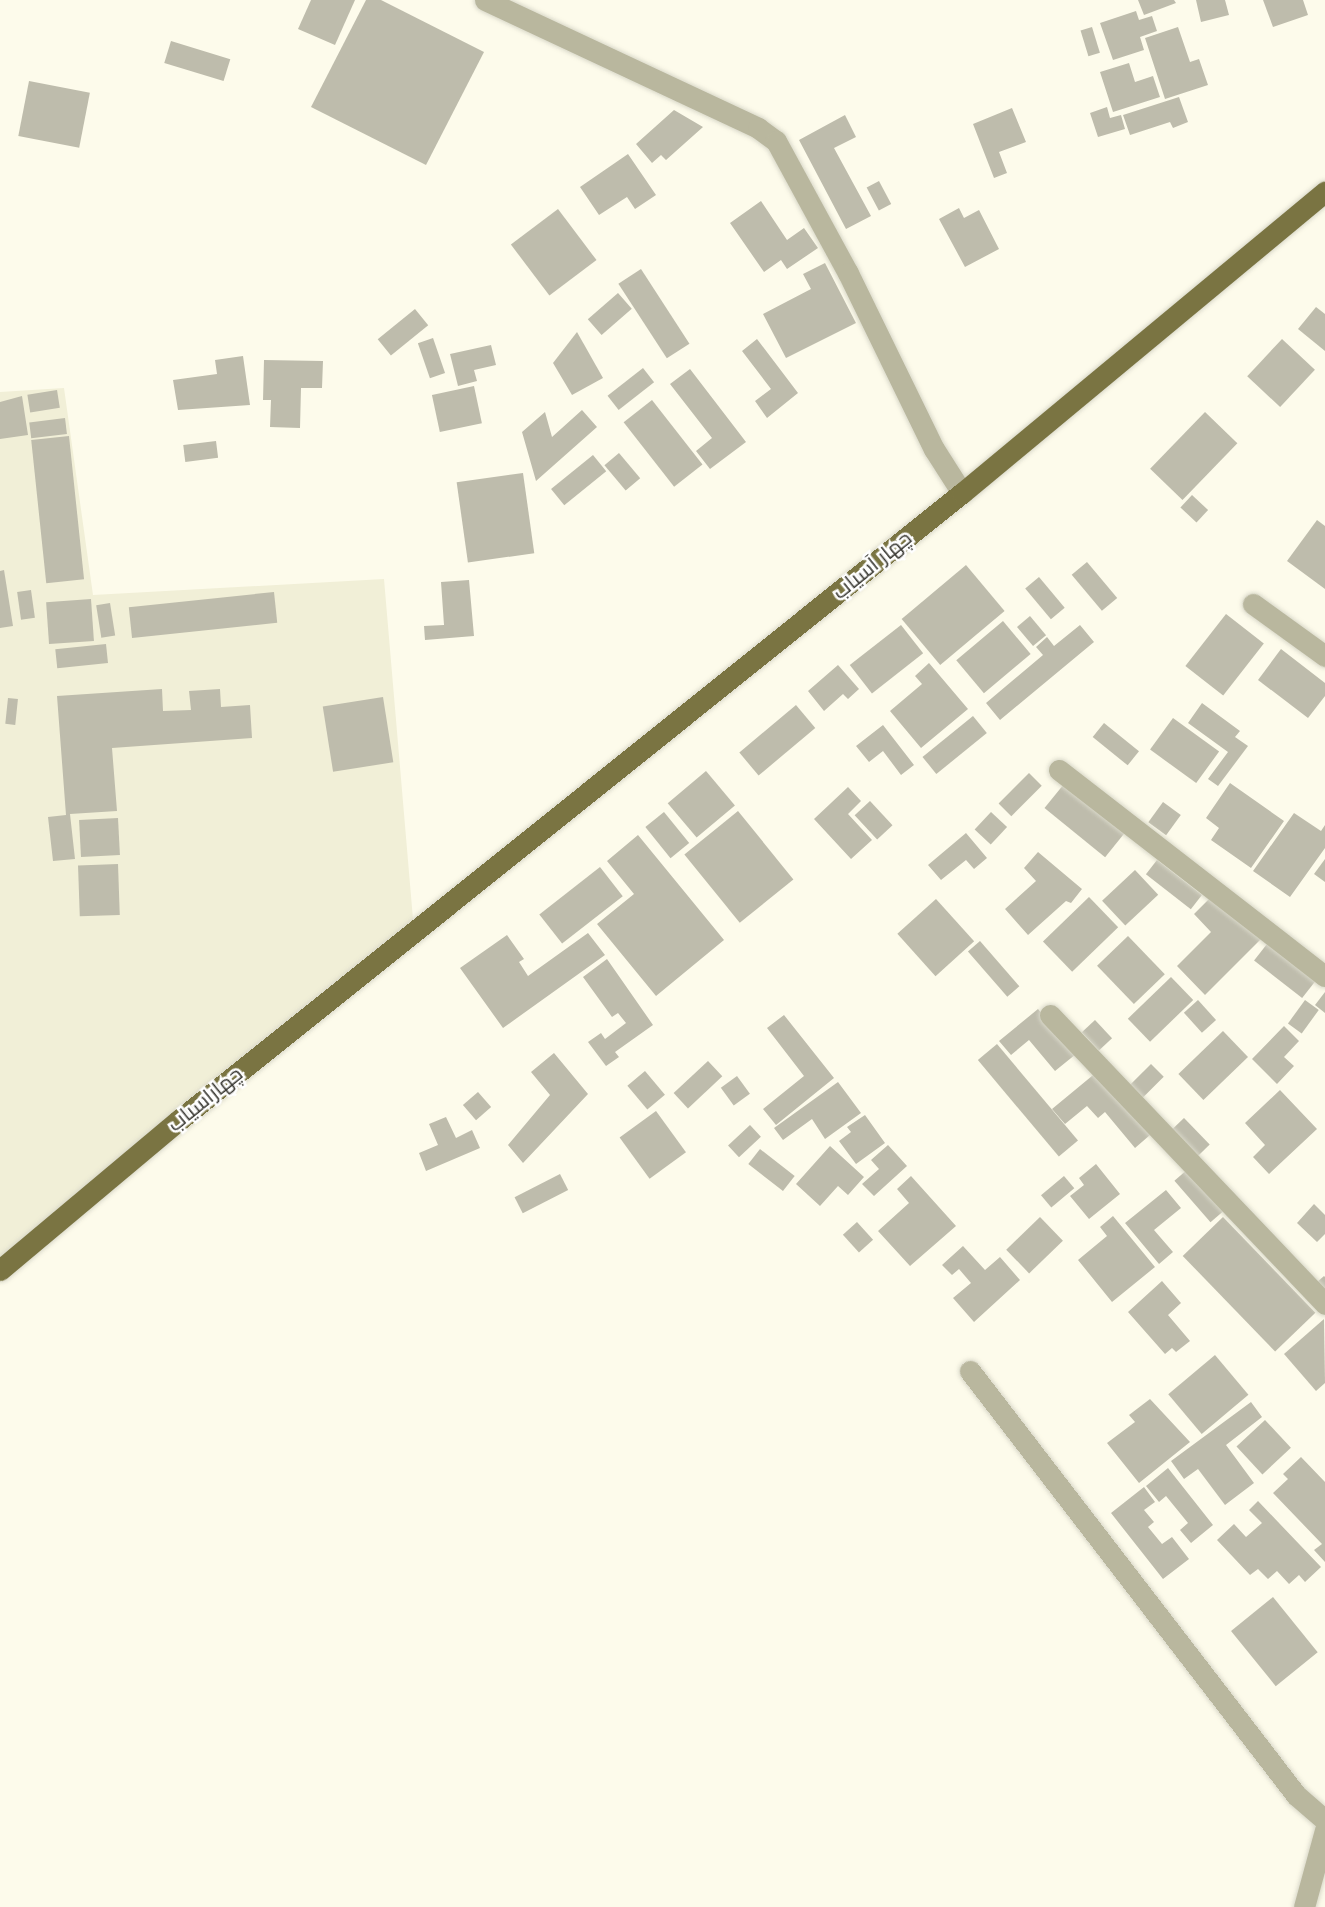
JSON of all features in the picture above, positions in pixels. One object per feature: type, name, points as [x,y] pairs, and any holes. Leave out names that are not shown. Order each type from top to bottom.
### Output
[{"type":"highway","name":"چهار آسیاب","points":[[414,931],[962,493],[1325,192]]},
{"type":"highway","name":"چهاراسیاب","points":[[0,1270],[414,931]]},
{"type":"street","points":[[485,0],[758,128],[776,141],[836,250],[921,425],[962,493]]},
{"type":"street","points":[[1253,604],[1325,656]]},
{"type":"street","points":[[1059,770],[1325,976]]},
{"type":"street","points":[[1050,1015],[1325,1304]]},
{"type":"street","points":[[970,1371],[1296,1795],[1325,1821]]},
{"type":"street","points":[[1304,1907],[1325,1830]]},
{"type":"shaded area","points":[[64,388],[93,595],[384,579],[414,931],[0,1270],[0,392]]},
{"type":"building","points":[[311,0],[355,0],[335,45],[298,29]]},
{"type":"building","points":[[366,0],[381,0],[484,52],[426,165],[311,107]]},
{"type":"building","points":[[1138,0],[1174,0],[1176,3],[1144,15]]},
{"type":"building","points":[[1196,0],[1225,0],[1229,15],[1201,22]]},
{"type":"building","points":[[1263,0],[1303,0],[1308,15],[1273,27]]},
{"type":"building","points":[[1136,11],[1139,20],[1152,16],[1157,31],[1140,37],[1144,50],[1113,60],[1100,23]]},
{"type":"building","points":[[1092,27],[1100,53],[1088,56],[1081,31]]},
{"type":"building","points":[[1178,27],[1190,62],[1199,59],[1208,85],[1165,99],[1145,38]]},
{"type":"building","points":[[171,41],[230,59],[224,81],[164,63]]},
{"type":"building","points":[[1129,63],[1135,82],[1153,76],[1160,97],[1113,112],[1100,72]]},
{"type":"building","points":[[29,81],[90,93],[79,148],[18,136]]},
{"type":"building","points":[[1179,97],[1188,122],[1173,128],[1170,122],[1130,135],[1123,115]]},
{"type":"building","points":[[1107,107],[1110,118],[1121,115],[1125,129],[1098,137],[1090,113]]},
{"type":"building","points":[[1012,108],[1026,142],[999,152],[1007,173],[994,178],[973,124]]},
{"type":"building","points":[[674,110],[703,127],[666,160],[661,155],[652,163],[636,144]]},
{"type":"building","points":[[845,115],[856,137],[834,148],[871,216],[846,229],[799,140]]},
{"type":"building","points":[[628,154],[656,195],[635,209],[627,197],[599,215],[580,187]]},
{"type":"building","points":[[879,181],[891,204],[879,211],[867,188]]},
{"type":"building","points":[[761,201],[787,240],[804,228],[818,248],[787,269],[781,260],[764,272],[730,223]]},
{"type":"building","points":[[959,208],[964,218],[979,210],[999,249],[965,267],[939,219]]},
{"type":"building","points":[[558,209],[597,260],[549,296],[511,245]]},
{"type":"building","points":[[825,263],[856,323],[786,358],[763,314],[811,289],[803,274]]},
{"type":"building","points":[[641,269],[689,344],[667,358],[618,284]]},
{"type":"building","points":[[618,293],[632,309],[602,335],[588,319]]},
{"type":"building","points":[[1316,307],[1325,314],[1325,351],[1298,329]]},
{"type":"building","points":[[415,309],[428,325],[391,356],[378,339]]},
{"type":"building","points":[[577,332],[603,378],[572,395],[553,363]]},
{"type":"building","points":[[433,338],[445,373],[430,378],[418,343]]},
{"type":"building","points":[[757,339],[798,393],[767,418],[755,401],[771,389],[742,351]]},
{"type":"building","points":[[1282,339],[1315,370],[1280,407],[1247,376]]},
{"type":"building","points":[[491,345],[496,365],[474,370],[477,381],[458,386],[450,354]]},
{"type":"building","points":[[243,356],[250,405],[178,410],[173,380],[217,374],[215,360]]},
{"type":"building","points":[[264,360],[323,361],[322,388],[301,388],[300,428],[270,427],[271,400],[263,400]]},
{"type":"building","points":[[643,368],[654,382],[619,410],[608,396]]},
{"type":"building","points":[[690,369],[746,442],[710,469],[696,451],[712,438],[670,384]]},
{"type":"building","points":[[474,386],[482,423],[440,432],[432,395]]},
{"type":"building","points":[[57,390],[60,408],[30,412],[27,395]]},
{"type":"building","points":[[22,396],[28,435],[0,439],[0,402]]},
{"type":"building","points":[[652,400],[702,465],[674,487],[624,422]]},
{"type":"building","points":[[582,410],[597,427],[536,481],[522,432],[545,412],[552,437]]},
{"type":"building","points":[[1205,412],[1237,443],[1182,500],[1150,469]]},
{"type":"building","points":[[65,418],[67,434],[31,438],[29,422]]},
{"type":"building","points":[[69,436],[84,579],[46,583],[31,440]]},
{"type":"building","points":[[216,441],[218,458],[185,462],[183,445]]},
{"type":"building","points":[[619,453],[640,478],[626,490],[604,465]]},
{"type":"building","points":[[593,455],[606,471],[564,505],[551,489]]},
{"type":"building","points":[[523,473],[534,553],[468,563],[457,482]]},
{"type":"building","points":[[1192,495],[1208,510],[1196,522],[1180,507]]},
{"type":"building","points":[[1317,520],[1325,526],[1325,589],[1287,561]]},
{"type":"building","points":[[1087,562],[1117,598],[1102,611],[1072,575]]},
{"type":"building","points":[[966,565],[1005,611],[940,665],[902,619]]},
{"type":"building","points":[[4,570],[13,626],[0,628],[0,571]]},
{"type":"building","points":[[1039,577],[1065,608],[1051,619],[1025,589]]},
{"type":"building","points":[[469,580],[474,636],[425,640],[424,626],[444,625],[441,582]]},
{"type":"building","points":[[31,590],[35,618],[21,620],[17,592]]},
{"type":"building","points":[[274,592],[277,623],[132,638],[129,607]]},
{"type":"building","points":[[91,599],[94,641],[49,644],[46,602]]},
{"type":"building","points":[[110,603],[115,636],[101,638],[96,605]]},
{"type":"building","points":[[1226,614],[1264,644],[1223,696],[1185,666]]},
{"type":"building","points":[[1030,616],[1046,635],[1033,646],[1017,627]]},
{"type":"building","points":[[1003,621],[1031,654],[984,693],[956,660]]},
{"type":"building","points":[[901,625],[923,653],[872,693],[850,665]]},
{"type":"building","points":[[1080,625],[1094,642],[1000,720],[986,703],[1043,655],[1036,647],[1047,637],[1054,646]]},
{"type":"building","points":[[106,644],[108,663],[57,668],[55,649]]},
{"type":"building","points":[[1281,649],[1325,683],[1325,696],[1308,718],[1258,680]]},
{"type":"building","points":[[929,663],[968,709],[921,748],[890,711],[922,684],[915,676]]},
{"type":"building","points":[[838,665],[859,689],[848,699],[843,694],[824,711],[808,691]]},
{"type":"building","points":[[162,689],[163,711],[191,710],[189,691],[220,689],[221,707],[250,705],[252,738],[112,748],[117,811],[70,814],[75,859],[53,861],[48,817],[66,815],[57,696]]},
{"type":"building","points":[[383,697],[393,762],[333,772],[323,707]]},
{"type":"building","points":[[8,698],[18,699],[15,725],[5,724]]},
{"type":"building","points":[[1202,703],[1240,731],[1235,737],[1248,746],[1218,786],[1208,779],[1228,752],[1188,723]]},
{"type":"building","points":[[796,705],[815,728],[759,776],[739,753]]},
{"type":"building","points":[[973,716],[987,733],[936,774],[922,757]]},
{"type":"building","points":[[1173,718],[1219,752],[1196,783],[1150,750]]},
{"type":"building","points":[[1104,723],[1139,751],[1128,765],[1093,737]]},
{"type":"building","points":[[883,725],[914,765],[901,775],[883,751],[869,762],[856,746]]},
{"type":"building","points":[[706,771],[735,805],[697,838],[668,803]]},
{"type":"building","points":[[1029,773],[1042,786],[1011,816],[999,803]]},
{"type":"building","points":[[1230,783],[1284,821],[1251,868],[1211,840],[1219,828],[1206,818]]},
{"type":"building","points":[[1064,784],[1125,833],[1105,857],[1044,808]]},
{"type":"building","points":[[848,787],[861,801],[848,814],[872,840],[851,859],[814,819]]},
{"type":"building","points":[[870,801],[893,825],[877,839],[855,815]]},
{"type":"building","points":[[1163,802],[1181,815],[1166,835],[1148,822]]},
{"type":"building","points":[[738,811],[793,879],[740,923],[684,854]]},
{"type":"building","points":[[664,812],[689,843],[671,858],[645,827]]},
{"type":"building","points":[[991,812],[1007,827],[991,845],[975,830]]},
{"type":"building","points":[[1294,813],[1321,831],[1325,825],[1325,848],[1290,897],[1253,871]]},
{"type":"building","points":[[118,818],[120,855],[81,857],[79,820]]},
{"type":"building","points":[[966,833],[987,858],[974,869],[966,860],[941,880],[928,865]]},
{"type":"building","points":[[638,835],[724,940],[656,996],[597,924],[634,894],[607,861]]},
{"type":"building","points":[[1038,852],[1082,889],[1071,903],[1066,901],[1028,935],[1005,909],[1036,881],[1024,868]]},
{"type":"building","points":[[1325,859],[1325,882],[1314,874]]},
{"type":"building","points":[[1157,860],[1202,895],[1191,909],[1146,874]]},
{"type":"building","points":[[118,864],[120,915],[80,916],[78,865]]},
{"type":"building","points":[[600,867],[623,896],[562,944],[539,914]]},
{"type":"building","points":[[1135,870],[1158,895],[1125,926],[1102,901]]},
{"type":"building","points":[[1089,897],[1118,927],[1072,972],[1043,941]]},
{"type":"building","points":[[936,899],[974,941],[935,976],[897,934]]},
{"type":"building","points":[[1209,899],[1261,939],[1205,995],[1177,966],[1211,932],[1194,914]]},
{"type":"building","points":[[588,933],[605,955],[503,1028],[460,968],[507,935],[524,959],[519,962],[528,976]]},
{"type":"building","points":[[1128,936],[1165,974],[1134,1004],[1097,966]]},
{"type":"building","points":[[980,941],[1019,986],[1007,997],[968,951]]},
{"type":"building","points":[[1267,944],[1315,982],[1302,998],[1254,961]]},
{"type":"building","points":[[607,959],[653,1025],[615,1052],[619,1057],[606,1066],[588,1042],[601,1033],[605,1039],[626,1023],[618,1013],[612,1017],[583,977]]},
{"type":"building","points":[[1171,977],[1193,1000],[1150,1042],[1128,1019]]},
{"type":"building","points":[[1325,992],[1325,1013],[1315,1005]]},
{"type":"building","points":[[1198,1000],[1216,1020],[1202,1033],[1184,1013]]},
{"type":"building","points":[[1305,1000],[1319,1010],[1302,1033],[1288,1023]]},
{"type":"building","points":[[1038,1009],[1076,1054],[1055,1071],[1029,1040],[1011,1055],[999,1041]]},
{"type":"building","points":[[784,1015],[834,1078],[776,1125],[763,1109],[804,1076],[767,1028]]},
{"type":"building","points":[[1095,1020],[1112,1038],[1099,1051],[1082,1032]]},
{"type":"building","points":[[1284,1026],[1299,1041],[1284,1057],[1294,1066],[1277,1084],[1252,1059]]},
{"type":"building","points":[[1223,1031],[1248,1057],[1203,1100],[1178,1074]]},
{"type":"building","points":[[997,1044],[1078,1141],[1059,1157],[978,1060]]},
{"type":"building","points":[[554,1053],[588,1094],[523,1163],[508,1145],[550,1095],[531,1072]]},
{"type":"building","points":[[708,1061],[722,1076],[688,1108],[674,1093]]},
{"type":"building","points":[[1151,1064],[1164,1077],[1140,1100],[1128,1087]]},
{"type":"building","points":[[645,1071],[665,1095],[647,1110],[627,1086]]},
{"type":"building","points":[[1098,1071],[1150,1135],[1135,1148],[1105,1112],[1098,1118],[1087,1106],[1065,1124],[1052,1109]]},
{"type":"building","points":[[737,1076],[750,1094],[734,1106],[721,1088]]},
{"type":"building","points":[[838,1082],[861,1113],[825,1139],[812,1119],[783,1140],[774,1128]]},
{"type":"building","points":[[1280,1090],[1317,1129],[1269,1174],[1253,1157],[1265,1145],[1245,1123]]},
{"type":"building","points":[[478,1092],[491,1107],[476,1120],[463,1105]]},
{"type":"building","points":[[656,1111],[686,1152],[650,1179],[620,1137]]},
{"type":"building","points":[[865,1115],[885,1143],[856,1164],[839,1141],[851,1132],[847,1127]]},
{"type":"building","points":[[446,1117],[456,1138],[472,1130],[480,1148],[426,1171],[419,1153],[438,1145],[429,1124]]},
{"type":"building","points":[[1184,1118],[1210,1145],[1195,1159],[1169,1133]]},
{"type":"building","points":[[750,1125],[761,1137],[739,1157],[728,1145]]},
{"type":"building","points":[[888,1145],[907,1166],[874,1196],[862,1184],[879,1169],[871,1160]]},
{"type":"building","points":[[830,1146],[864,1177],[848,1195],[838,1186],[820,1206],[796,1184]]},
{"type":"building","points":[[760,1149],[795,1176],[783,1191],[748,1164]]},
{"type":"building","points":[[1096,1164],[1120,1194],[1089,1219],[1070,1196],[1084,1185],[1079,1178]]},
{"type":"building","points":[[1188,1169],[1224,1211],[1210,1222],[1174,1181]]},
{"type":"building","points":[[560,1174],[568,1190],[523,1213],[515,1197]]},
{"type":"building","points":[[911,1176],[956,1226],[910,1266],[878,1231],[909,1203],[897,1189]]},
{"type":"building","points":[[1064,1176],[1074,1188],[1051,1208],[1041,1195]]},
{"type":"building","points":[[1166,1190],[1181,1208],[1154,1230],[1173,1252],[1159,1264],[1125,1223]]},
{"type":"building","points":[[1314,1204],[1325,1215],[1325,1234],[1317,1242],[1297,1223]]},
{"type":"building","points":[[1113,1216],[1155,1267],[1112,1302],[1078,1260],[1107,1236],[1100,1227]]},
{"type":"building","points":[[1040,1217],[1063,1241],[1029,1273],[1006,1250]]},
{"type":"building","points":[[1223,1217],[1315,1313],[1275,1352],[1183,1256]]},
{"type":"building","points":[[857,1222],[873,1240],[859,1253],[843,1235]]},
{"type":"building","points":[[963,1246],[985,1270],[1000,1257],[1020,1280],[974,1322],[953,1298],[971,1283],[959,1269],[952,1275],[942,1265]]},
{"type":"building","points":[[1325,1277],[1325,1292],[1316,1283]]},
{"type":"building","points":[[1162,1281],[1181,1303],[1168,1315],[1190,1341],[1176,1352],[1172,1348],[1165,1354],[1128,1312]]},
{"type":"building","points":[[1324,1319],[1325,1383],[1316,1391],[1284,1354]]},
{"type":"building","points":[[1215,1355],[1248,1395],[1202,1434],[1168,1394]]},
{"type":"building","points":[[1150,1399],[1190,1442],[1139,1483],[1107,1443],[1135,1422],[1129,1415]]},
{"type":"building","points":[[1251,1402],[1262,1417],[1226,1445],[1254,1483],[1225,1505],[1198,1469],[1184,1479],[1171,1461]]},
{"type":"building","points":[[1265,1420],[1291,1448],[1262,1474],[1236,1447]]},
{"type":"building","points":[[1301,1457],[1325,1482],[1325,1562],[1314,1550],[1322,1544],[1273,1493],[1288,1479],[1283,1474]]},
{"type":"building","points":[[1168,1468],[1213,1525],[1191,1543],[1180,1530],[1188,1523],[1166,1496],[1159,1502],[1146,1486]]},
{"type":"building","points":[[1144,1487],[1155,1502],[1144,1510],[1154,1522],[1148,1527],[1162,1544],[1172,1537],[1189,1559],[1163,1579],[1111,1513]]},
{"type":"building","points":[[1258,1501],[1321,1567],[1305,1582],[1299,1575],[1289,1584],[1277,1571],[1268,1579],[1258,1569],[1250,1575],[1217,1540],[1234,1524],[1246,1537],[1262,1523],[1249,1510]]},
{"type":"building","points":[[1273,1597],[1318,1652],[1276,1686],[1231,1631]]}]
